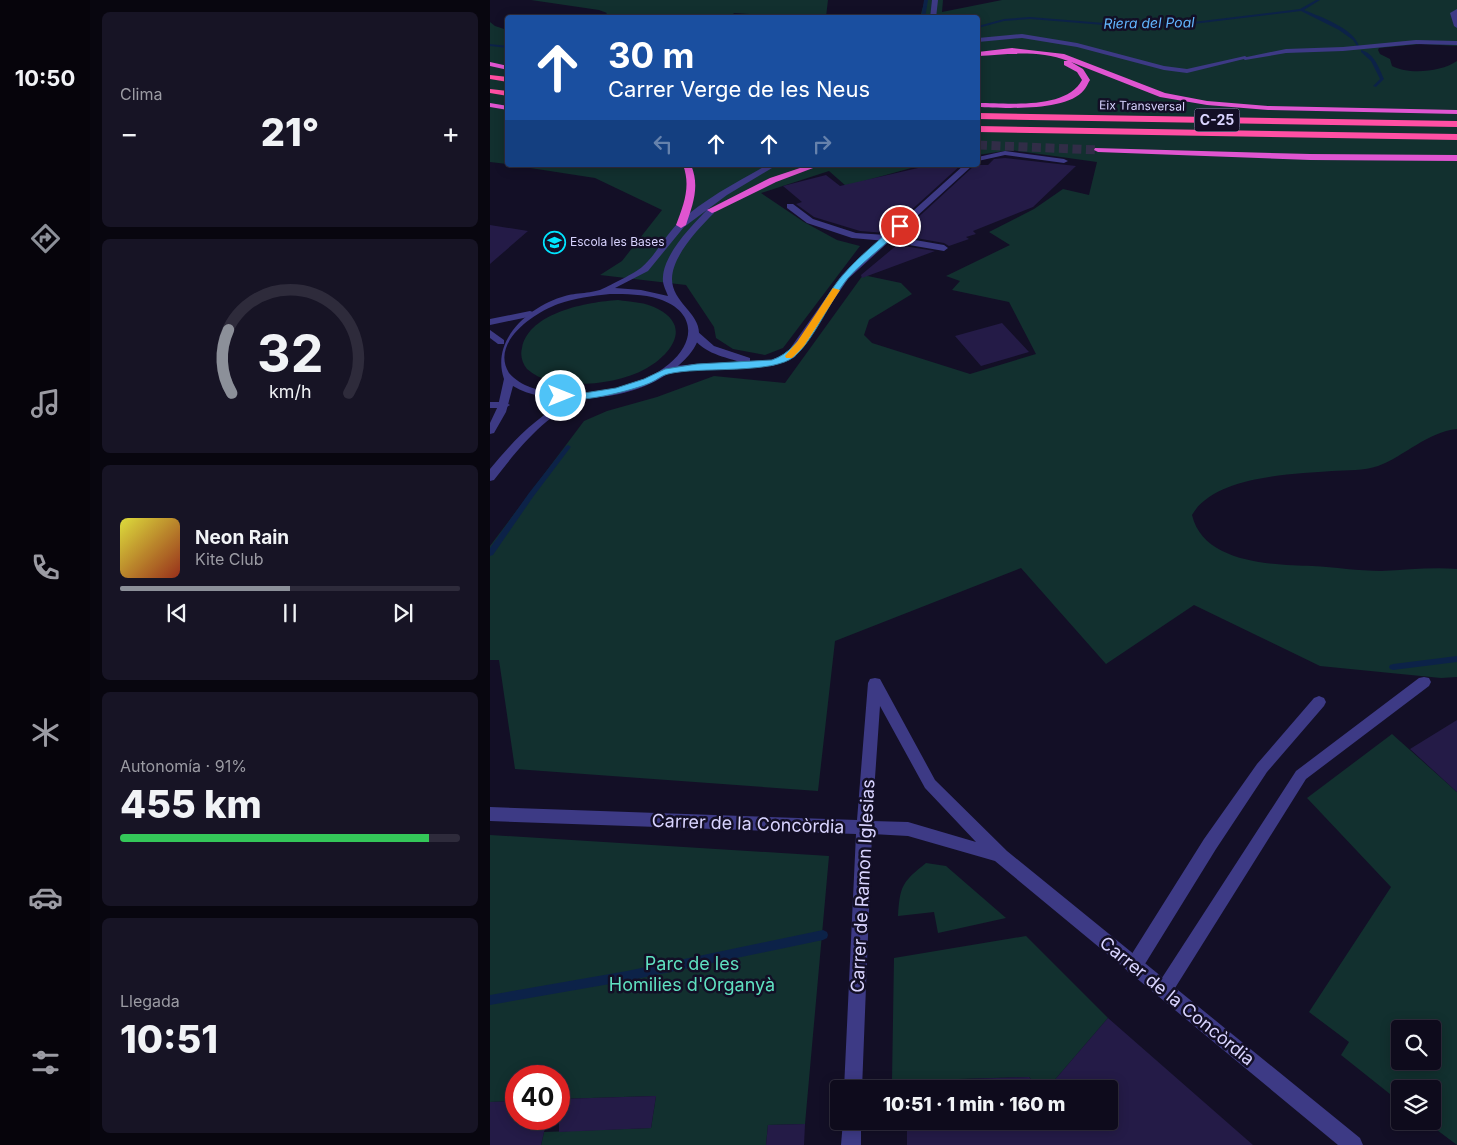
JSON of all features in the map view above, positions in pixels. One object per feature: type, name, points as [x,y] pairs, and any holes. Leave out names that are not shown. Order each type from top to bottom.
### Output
[{"type":"highway","points":[[980,54],[1012,50],[1061,56],[1156,92],[1207,103],[1268,108],[1457,112]]},
{"type":"highway","points":[[980,59],[1012,55],[1052,59],[1074,66],[1086,80],[1085,86],[1080,91],[1060,100],[1030,105],[980,105]]},
{"type":"highway","points":[[490,64],[505,67]]},
{"type":"highway","points":[[490,77],[505,80]]},
{"type":"highway","points":[[490,91],[505,94]]},
{"type":"highway","points":[[490,105],[505,108]]},
{"type":"highway","name":"Eix Transversal","points":[[980,116],[1457,124]]},
{"type":"highway","name":"Eix Transversal","points":[[980,129],[1457,137]]},
{"type":"highway","points":[[1098,150],[1310,157],[1457,158]]},
{"type":"highway","points":[[681,226],[692,190],[692,176],[688,167]]},
{"type":"highway","points":[[712,210],[757,187],[811,167]]},
{"type":"street","points":[[933,15],[935,0]]},
{"type":"street","points":[[1457,11],[1453,13],[1457,26]]},
{"type":"street","points":[[980,40],[1022,36],[1077,45],[1164,68],[1187,70],[1286,51],[1343,49],[1416,42],[1457,44]]},
{"type":"street","points":[[980,159],[1005,153],[1064,161]]},
{"type":"street","points":[[600,292],[645,269],[681,226],[724,193],[770,167]]},
{"type":"street","points":[[677,304],[668,284],[668,269],[698,224],[712,210],[739,189],[779,167]]},
{"type":"street","points":[[665,371],[697,367],[773,363],[791,355],[845,277],[967,167]]},
{"type":"street","points":[[790,206],[810,221],[855,236],[886,238],[944,248]]},
{"type":"street","points":[[490,322],[530,314],[563,300],[600,292],[639,292],[656,295],[677,304],[689,315],[698,341],[708,348],[719,353],[760,364]]},
{"type":"street","points":[[530,314],[509,330],[501,342],[498,359],[501,370],[509,379],[522,387],[540,393],[561,396],[584,396],[628,388],[665,371],[688,350],[694,333]]},
{"type":"street","points":[[490,333],[501,342]]},
{"type":"street","points":[[490,430],[500,418],[509,379]]},
{"type":"street","points":[[490,477],[535,425],[548,415],[584,396]]},
{"type":"street","points":[[490,405],[504,405]]},
{"type":"street","points":[[1164,990],[1301,775],[1424,682]]},
{"type":"street","name":"Carrer de la Concòrdia","points":[[875,684],[930,784],[1001,856],[1352,1145]]},
{"type":"street","name":"Carrer de Ramon Iglesias","points":[[853,1080],[864,828],[875,684]]},
{"type":"street","points":[[1134,966],[1210,844],[1262,768],[1319,702]]},
{"type":"street","name":"Carrer de la Concòrdia","points":[[490,814],[908,829],[1001,856]]},
{"type":"street","points":[[851,1145],[852,1130]]},
{"type":"green space","points":[[531,0],[828,0],[826,15],[734,13],[732,15],[605,15],[607,13],[599,10]]},
{"type":"green space","points":[[925,0],[943,0],[942,12],[1002,0],[1457,0],[1457,46],[1421,44],[1379,48],[1378,50],[1380,54],[1390,59],[1392,66],[1407,71],[1434,70],[1457,61],[1457,429],[1426,439],[1388,462],[1373,468],[1276,476],[1235,485],[1218,492],[1203,502],[1192,515],[1199,531],[1210,543],[1224,552],[1259,562],[1372,571],[1428,568],[1457,569],[1457,677],[1441,678],[1320,666],[1194,605],[1106,664],[1021,568],[835,641],[818,791],[515,769],[499,660],[490,660],[490,546],[584,421],[607,411],[657,397],[714,376],[785,383],[863,275],[901,283],[912,294],[869,320],[864,335],[872,343],[970,374],[1036,354],[1009,302],[952,290],[960,281],[946,276],[1010,245],[989,232],[1034,209],[1063,189],[1089,195],[1097,162],[1011,150],[980,155],[980,15],[921,15]]},
{"type":"green space","points":[[490,22],[505,29],[505,164],[490,162]]},
{"type":"green space","points":[[524,167],[915,167],[846,186],[829,171],[761,193],[804,222],[837,240],[860,246],[783,348],[765,355],[733,349],[716,338],[714,327],[686,285],[600,275],[622,261],[662,210],[595,178]]},
{"type":"green space","points":[[618,300],[649,305],[668,316],[674,324],[676,332],[674,340],[670,348],[656,362],[639,372],[622,378],[586,384],[551,381],[532,373],[525,367],[521,356],[522,348],[527,336],[536,326],[561,311],[591,303]]},
{"type":"green space","points":[[1392,734],[1457,792],[1457,1145],[1437,1130],[1441,1130],[1441,1080],[1391,1080],[1391,1095],[1341,1055],[1349,1042],[1309,1012],[1391,887],[1307,798]]},
{"type":"green space","name":"Parc de les Homilies d'Organyà","points":[[490,835],[829,856],[805,1124],[768,1125],[766,1145],[541,1145],[544,1132],[651,1128],[656,1096],[570,1099],[570,1065],[505,1065],[505,1101],[490,1102]]},
{"type":"green space","points":[[926,863],[946,866],[1006,918],[938,933],[934,912],[898,916],[901,891],[904,885]]},
{"type":"green space","points":[[1026,936],[1108,1018],[1055,1080],[1032,1080],[1029,1077],[892,1080],[894,958]]},
{"type":"building","points":[[1005,158],[1076,166],[1033,207],[973,231],[976,234],[966,237],[969,239],[949,246],[944,243],[899,235],[973,167],[988,165],[994,159]]},
{"type":"building","points":[[922,167],[959,167],[886,233],[860,231],[814,217],[796,204],[802,202],[783,186],[826,175],[840,186]]},
{"type":"building","points":[[490,225],[528,231],[490,264]]},
{"type":"building","points":[[897,245],[935,251],[862,278],[861,275]]},
{"type":"building","points":[[1002,323],[1029,352],[981,366],[955,336]]},
{"type":"building","points":[[1457,720],[1457,792],[1410,749]]},
{"type":"building","points":[[1108,1018],[1253,1145],[907,1145],[907,1130],[1118,1130],[1118,1080],[1055,1080]]},
{"type":"building","points":[[1029,1077],[1032,1080],[938,1080]]},
{"type":"building","points":[[656,1096],[651,1128],[559,1132],[559,1130],[570,1130],[570,1099]]},
{"type":"building","points":[[505,1101],[505,1130],[544,1130],[541,1145],[490,1145],[490,1102]]},
{"type":"building","points":[[805,1124],[804,1145],[766,1145],[768,1125]]},
{"type":"waterway","points":[[924,15],[926,0]]},
{"type":"waterway","name":"Riera del Poal","points":[[1301,10],[1318,0]]},
{"type":"waterway","name":"Riera del Poal","points":[[980,26],[1004,20],[1030,18],[1129,26],[1193,23],[1301,10]]},
{"type":"waterway","points":[[1301,10],[1341,29],[1354,39],[1358,45]]},
{"type":"waterway","name":"Riera del Poal","points":[[490,45],[505,47]]},
{"type":"waterway","points":[[1362,51],[1373,60],[1382,79],[1375,86]]},
{"type":"waterway","points":[[490,553],[568,447]]},
{"type":"waterway","points":[[1393,667],[1457,659]]},
{"type":"waterway","points":[[490,1000],[627,976],[823,935]]},
{"type":"tunnel","points":[[980,145],[1098,150]]},
{"type":"slow traffic","points":[[789,356],[800,344],[836,290]]},
{"type":"place","name":"Escola les Bases","points":[[554,242]]},
{"type":"route","points":[[561,396],[584,396],[617,391],[648,381],[665,371],[697,367],[773,363],[783,360],[791,355],[800,344],[845,277],[900,226]]}]
